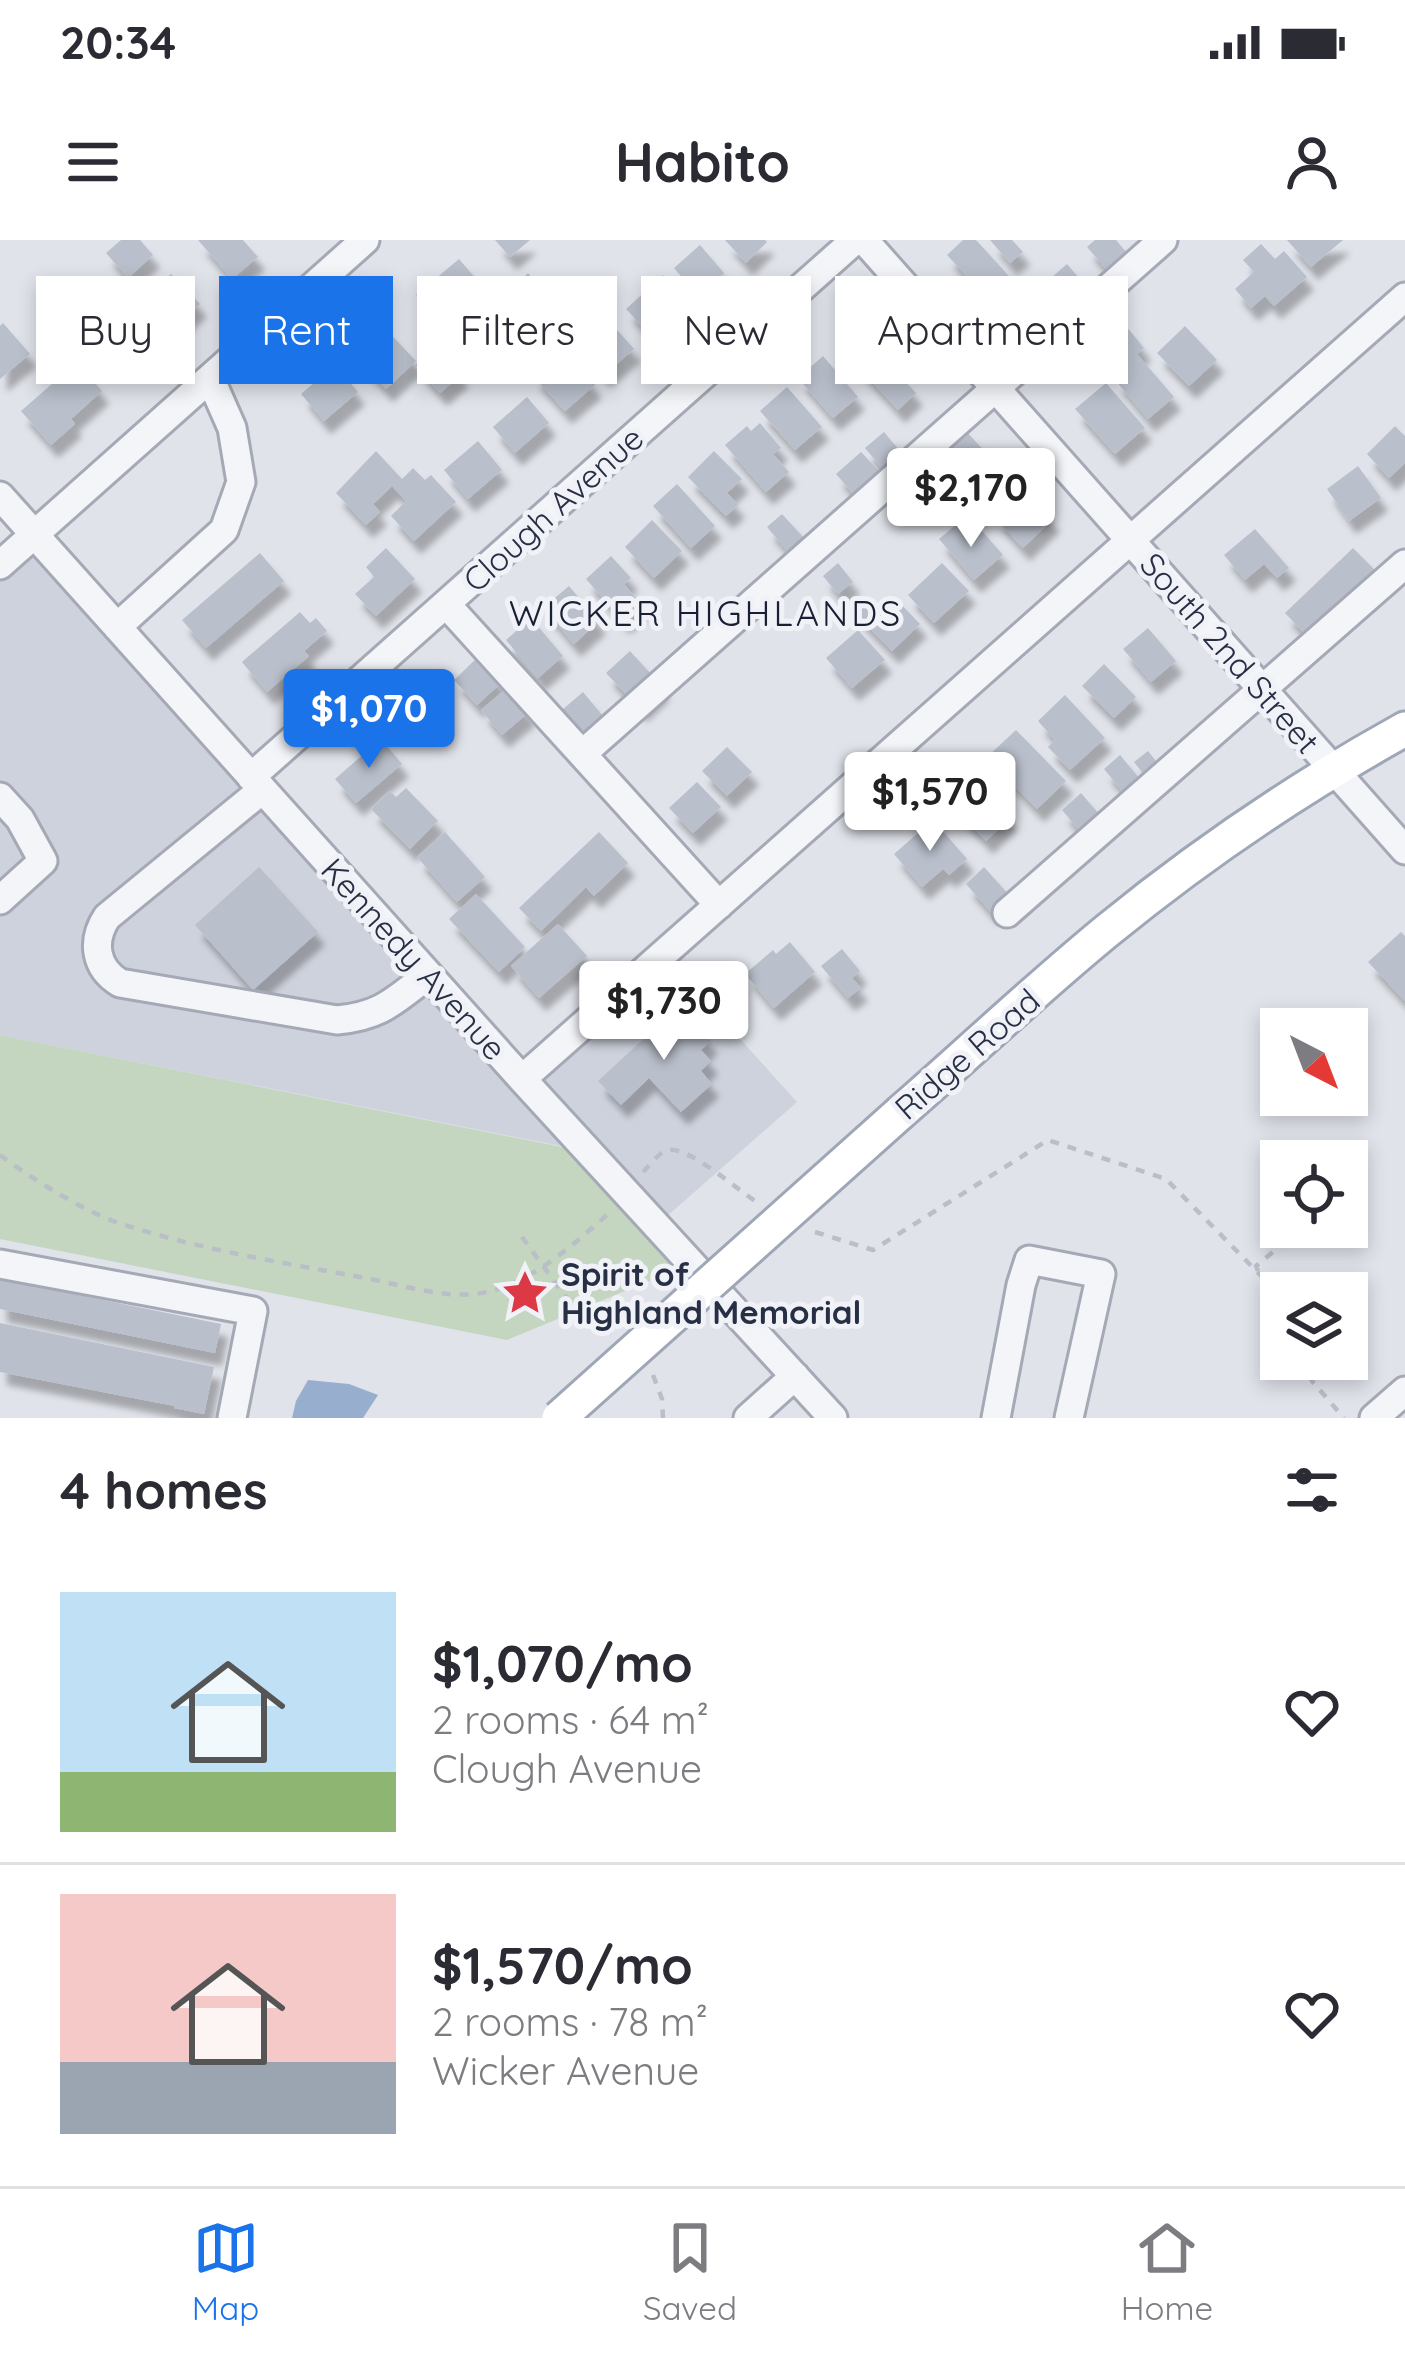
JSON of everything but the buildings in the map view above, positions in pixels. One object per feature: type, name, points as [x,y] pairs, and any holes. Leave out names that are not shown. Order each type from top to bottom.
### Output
[{"type":"main road","name":"Ridge Road","points":[[559,1418],[1142,904],[1332,769],[1405,728]]},
{"type":"street","points":[[0,565],[365,240]]},
{"type":"street","name":"South 2nd Street","points":[[860,240],[1405,850]]},
{"type":"street","name":"Clough Avenue","points":[[428,975],[388,1007],[364,1018],[337,1020],[120,982],[110,976],[97,951],[100,926],[107,917],[446,604],[860,240]]},
{"type":"street","points":[[583,754],[1163,240]]},
{"type":"street","points":[[522,1079],[1405,297]]},
{"type":"street","points":[[117,627],[224,530],[241,482],[232,428],[210,378]]},
{"type":"street","name":"Kennedy Avenue","points":[[0,496],[833,1418]]},
{"type":"street","points":[[1007,913],[1405,564]]},
{"type":"street","points":[[446,604],[719,905]]},
{"type":"street","points":[[0,797],[20,819],[43,861],[0,900]]},
{"type":"street","points":[[996,1418],[1029,1260],[1101,1274],[1069,1418]]},
{"type":"street","points":[[0,1264],[253,1311],[232,1418]]},
{"type":"street","points":[[748,1418],[796,1376]]},
{"type":"street","points":[[1374,1418],[1405,1391]]},
{"type":"path","points":[[817,1233],[873,1250],[1048,1140],[1166,1178],[1260,1276]]},
{"type":"path","points":[[648,1167],[665,1151],[684,1151],[759,1204]]},
{"type":"path","points":[[0,1155],[114,1222],[212,1249],[443,1292],[489,1292],[543,1266],[609,1214]]},
{"type":"path","points":[[522,1237],[565,1296],[623,1341]]},
{"type":"path","points":[[1260,1276],[1256,1266],[1278,1248]]},
{"type":"path","points":[[652,1373],[663,1418]]},
{"type":"path","points":[[1312,1380],[1344,1418]]},
{"type":"shaded area","points":[[36,544],[576,1149],[0,1035],[0,576]]},
{"type":"shaded area","points":[[666,957],[797,1102],[658,1224],[527,1080]]},
{"type":"green space","points":[[0,1035],[587,1152],[690,1264],[507,1340],[0,1239]]},
{"type":"water","points":[[308,1380],[349,1384],[378,1395],[363,1418],[292,1418]]},
{"type":"place","name":"Spirit of Highland Memorial","points":[[525,1293]]},
{"type":"district","name":"WICKER HIGHLANDS","points":[[706,613]]}]
